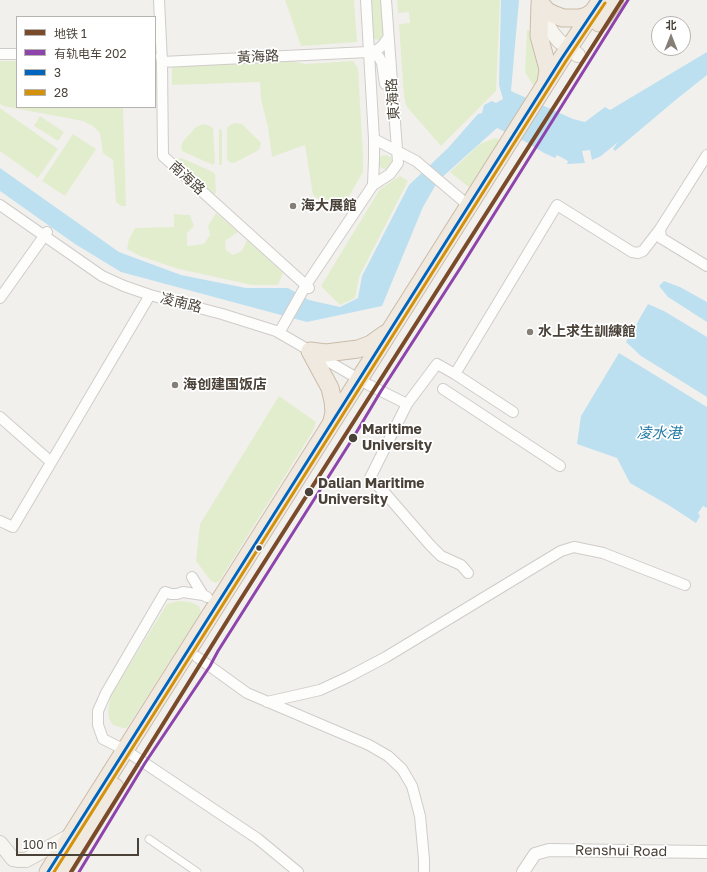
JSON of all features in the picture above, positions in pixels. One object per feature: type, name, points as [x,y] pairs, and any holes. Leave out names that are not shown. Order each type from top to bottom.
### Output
[{"type":"highway","points":[[48,872],[71,836],[198,657],[364,382],[547,90],[573,52],[615,0]]},
{"type":"highway","points":[[540,2],[547,10],[555,15],[568,18],[588,16],[597,5]]},
{"type":"highway","points":[[540,2],[539,36],[548,69],[547,90]]},
{"type":"highway","points":[[573,52],[597,5]]},
{"type":"highway","points":[[63,872],[130,753],[210,600],[331,424],[364,382],[390,330],[469,206],[515,143]]},
{"type":"highway","points":[[310,351],[326,353],[358,349],[371,344],[390,330]]},
{"type":"highway","points":[[310,351],[332,394],[334,412],[331,424]]},
{"type":"main road","points":[[540,2],[547,24],[559,41],[573,52]]},
{"type":"main road","points":[[0,843],[13,859],[26,860],[71,836]]},
{"type":"main road","points":[[0,853],[21,872]]},
{"type":"street","name":"南海路","points":[[159,0],[162,62],[163,156],[306,289]]},
{"type":"street","name":"東海路","points":[[366,0],[374,139],[373,185]]},
{"type":"street","name":"東海路","points":[[373,185],[390,174],[398,164],[386,0]]},
{"type":"street","points":[[368,52],[377,50],[388,38]]},
{"type":"street","points":[[156,52],[158,53],[162,62]]},
{"type":"street","points":[[368,52],[379,56],[382,63],[387,97],[394,108]]},
{"type":"street","name":"黃海路","points":[[162,62],[368,52]]},
{"type":"street","points":[[0,54],[16,54]]},
{"type":"street","points":[[374,139],[396,149],[416,161],[469,206]]},
{"type":"street","points":[[455,374],[557,205],[632,252],[638,253],[644,251],[660,229],[707,155]]},
{"type":"street","points":[[279,333],[373,185]]},
{"type":"street","name":"凌南路","points":[[0,205],[46,234],[102,276],[124,286],[150,295],[222,314],[279,333],[364,382],[407,404]]},
{"type":"street","points":[[660,229],[661,238],[707,266]]},
{"type":"street","points":[[0,298],[46,234]]},
{"type":"street","points":[[0,521],[13,527],[150,295]]},
{"type":"street","points":[[468,573],[461,565],[441,556],[370,478],[407,404],[437,364],[514,412]]},
{"type":"street","points":[[443,389],[560,466]]},
{"type":"street","points":[[0,417],[51,462]]},
{"type":"street","points":[[267,702],[320,690],[348,677],[386,657],[561,551],[574,547],[603,554],[685,585]]},
{"type":"street","points":[[192,577],[210,600]]},
{"type":"street","points":[[210,600],[183,592],[177,594],[166,592],[106,693],[98,711],[98,726],[103,739],[130,753],[258,839],[298,872]]},
{"type":"street","points":[[198,657],[247,694],[369,745],[388,756],[402,769],[412,786],[420,816],[424,872]]},
{"type":"street","points":[[149,839],[197,872]]},
{"type":"street","name":"Renshui Road","points":[[523,872],[535,854],[548,850],[707,852]]},
{"type":"green space","points":[[285,0],[354,0],[357,42],[301,46]]},
{"type":"green space","points":[[372,0],[382,1],[383,37],[379,40],[374,39],[373,37]]},
{"type":"green space","points":[[397,0],[500,0],[496,91],[441,146],[407,107],[404,97],[399,24],[410,23],[409,12],[398,13]]},
{"type":"green space","points":[[527,30],[531,31],[541,74],[536,85],[533,85],[525,72]]},
{"type":"green space","points":[[0,61],[16,61],[16,108],[123,108],[126,206],[121,206],[116,202],[113,160],[103,153],[100,133],[93,126],[83,121],[3,106],[0,104]]},
{"type":"green space","points":[[291,61],[305,64],[353,61],[358,68],[363,172],[348,198],[337,213],[313,195],[305,145],[272,157],[268,127],[261,100],[260,82],[172,85],[172,66]]},
{"type":"green space","points":[[0,108],[58,149],[38,178],[0,151]]},
{"type":"green space","points":[[40,116],[64,132],[58,141],[34,126]]},
{"type":"green space","points":[[235,123],[242,124],[261,143],[259,150],[234,163],[229,162],[227,159],[227,128]]},
{"type":"green space","points":[[203,124],[213,128],[215,162],[213,165],[182,151],[181,146],[184,140],[196,127]]},
{"type":"green space","points":[[220,129],[222,130],[222,165],[219,164]]},
{"type":"green space","points":[[73,134],[96,149],[65,196],[42,181]]},
{"type":"green space","points":[[495,138],[500,140],[470,188],[450,172],[480,144]]},
{"type":"green space","points":[[385,155],[390,157],[392,162],[390,167],[385,169],[380,167],[378,162],[380,157]]},
{"type":"green space","points":[[181,158],[215,174],[216,193],[214,194],[176,160]]},
{"type":"green space","points":[[400,176],[408,181],[359,277],[355,298],[340,305],[321,286],[380,189]]},
{"type":"green space","points":[[216,213],[238,232],[225,241],[226,250],[233,255],[242,251],[247,240],[283,273],[278,285],[252,285],[179,269],[140,256],[127,249],[129,239],[135,228],[174,227],[174,214],[190,215],[194,226],[187,233],[187,246],[204,244],[210,235],[208,226]]},
{"type":"green space","points":[[279,396],[316,422],[313,431],[220,580],[216,583],[211,581],[196,561],[200,524]]},
{"type":"green space","points":[[178,601],[191,602],[199,606],[201,612],[127,728],[113,725],[109,719],[108,711],[111,695],[167,604]]},
{"type":"water","points":[[501,0],[519,0],[511,91],[573,119],[585,122],[605,107],[610,110],[707,52],[707,75],[615,151],[613,149],[618,142],[601,156],[592,160],[590,150],[582,151],[585,163],[567,164],[568,161],[557,155],[555,158],[497,128],[438,181],[423,207],[382,306],[307,322],[121,272],[75,244],[0,191],[0,168],[119,252],[181,275],[246,288],[288,288],[309,300],[340,307],[358,298],[362,276],[409,185],[448,148],[478,114],[482,113],[484,105],[492,101],[496,103],[503,99],[499,85]]},
{"type":"water","points":[[664,281],[680,287],[707,302],[707,322],[668,297],[659,286]]},
{"type":"water","name":"凌水港","points":[[648,304],[664,311],[707,337],[707,397],[641,356],[626,342]]},
{"type":"water","name":"凌水港","points":[[619,353],[707,407],[707,508],[703,506],[698,513],[700,516],[696,523],[630,483],[617,458],[577,444],[581,416]]},
{"type":"metro line","name":"1","points":[[71,872],[237,605],[622,0]]},
{"type":"tram line","name":"202","points":[[79,872],[145,763],[210,666],[381,391],[461,267],[628,0]]},
{"type":"transit line","name":"3","points":[[48,872],[562,58],[601,0]]},
{"type":"transit line","name":"28","points":[[54,872],[566,61],[605,3]]},
{"type":"place","name":"海大展館","points":[[293,206]]},
{"type":"place","name":"水上求生訓練館","points":[[530,332]]},
{"type":"place","name":"海创建国饭店","points":[[175,385]]},
{"type":"place","name":"Maritime University","points":[[353,438]]},
{"type":"place","name":"Dalian Maritime University","points":[[309,492]]}]
